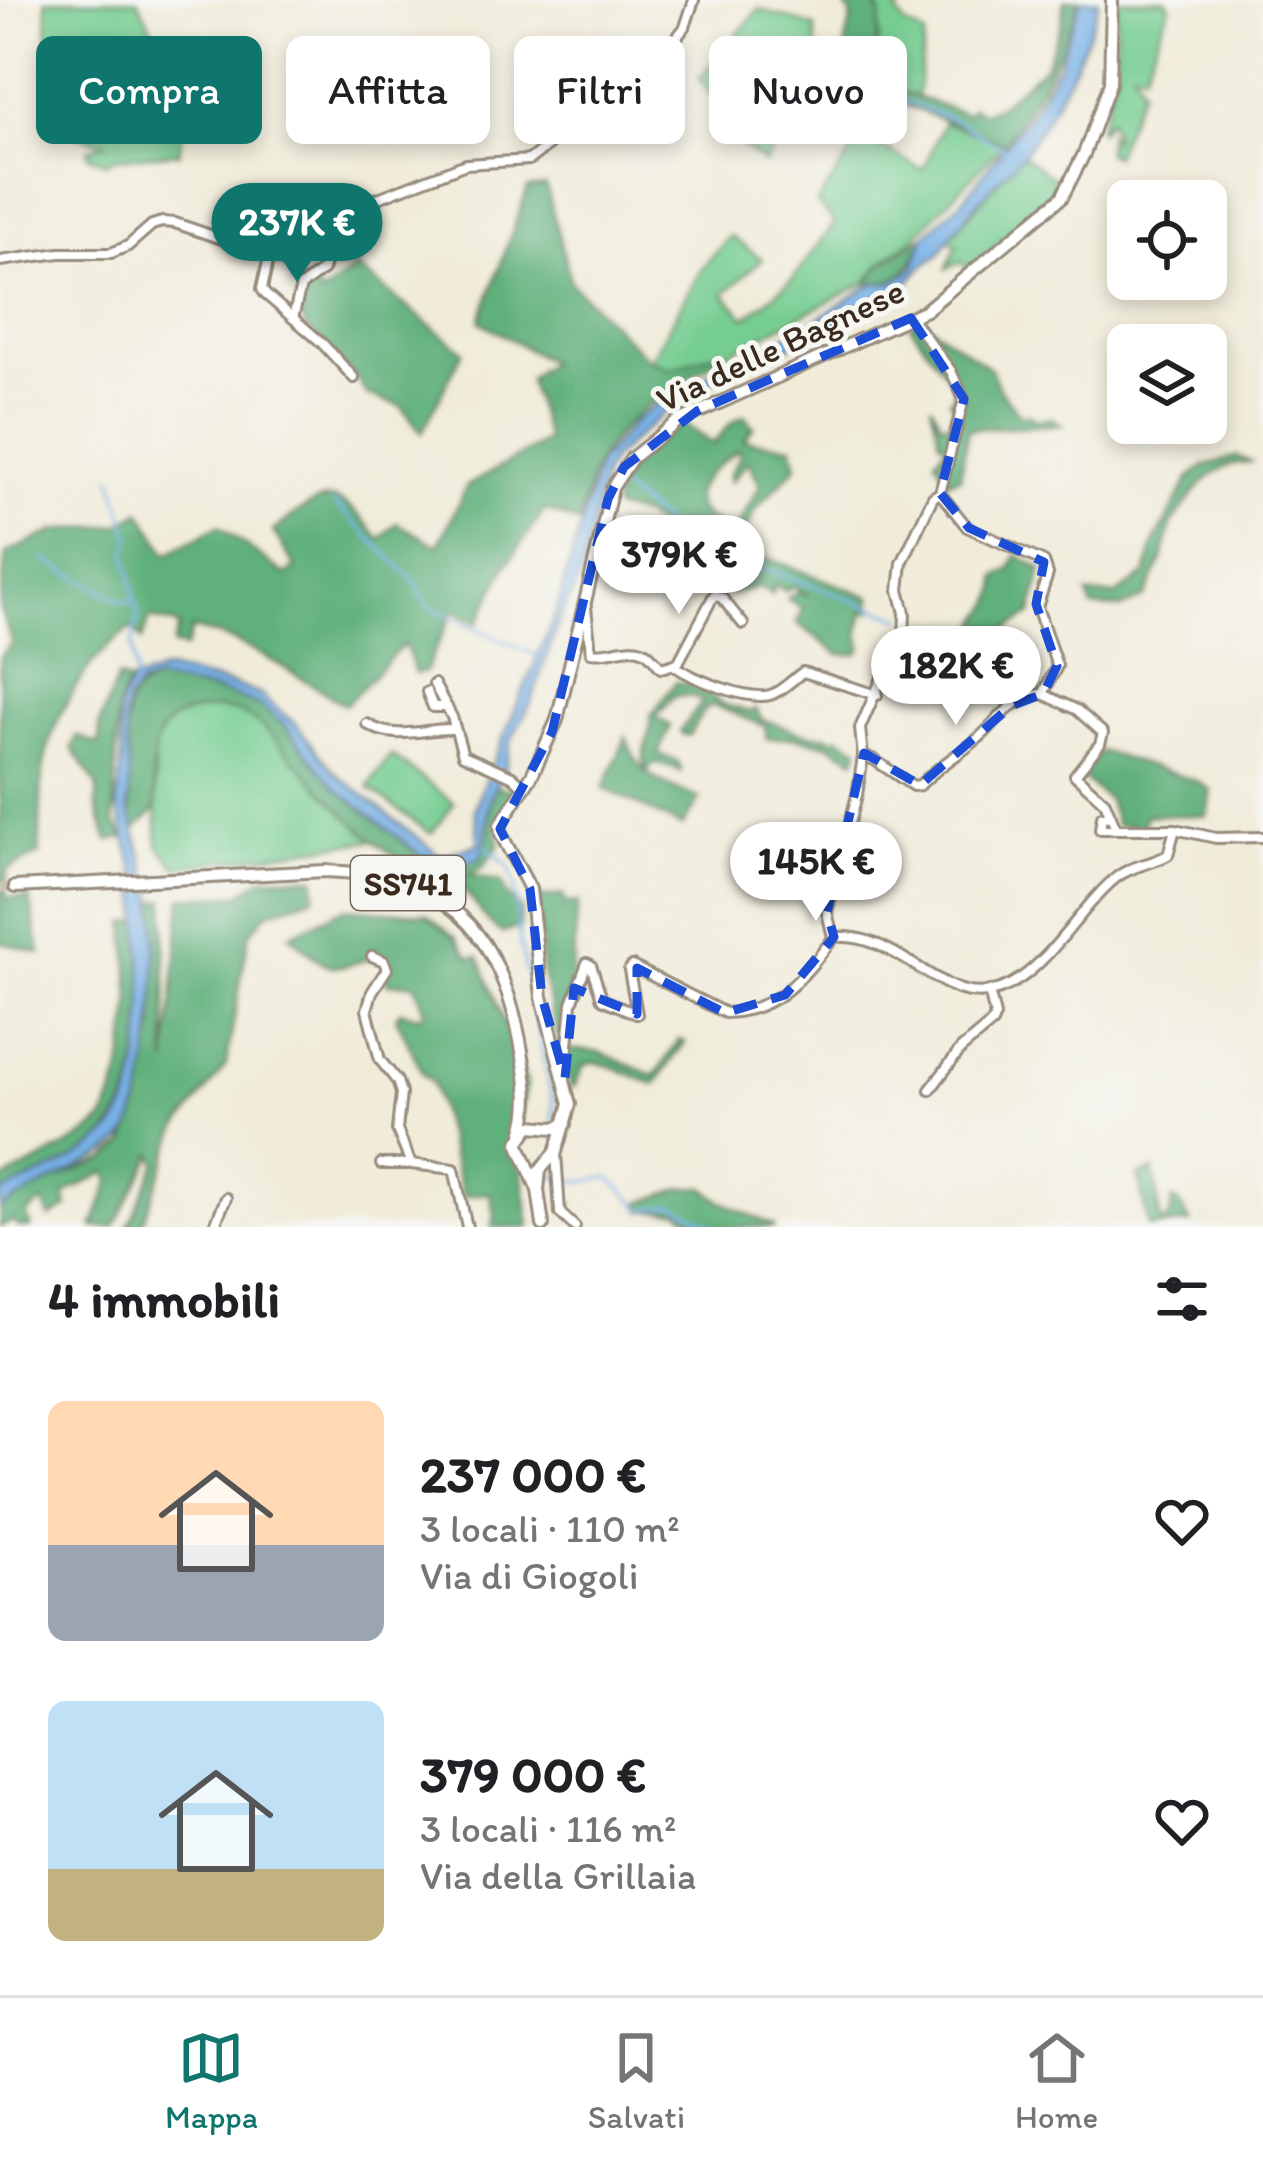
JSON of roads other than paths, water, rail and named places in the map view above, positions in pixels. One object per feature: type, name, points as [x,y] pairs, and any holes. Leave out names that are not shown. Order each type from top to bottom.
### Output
[{"type":"main road","name":"Via delle Bagnese","points":[[555,1164],[570,1108],[542,997],[530,890],[500,829],[557,720],[612,488],[624,467],[650,442],[697,411],[911,318],[956,287],[1066,192],[1110,83],[1112,0]]},
{"type":"main road","name":"SS741","points":[[15,887],[371,872],[422,888],[470,926],[500,969],[514,1012],[534,1111],[548,1127],[555,1164],[538,1190]]},
{"type":"main road","name":"SS741","points":[[527,1083],[528,1109],[518,1143],[538,1190],[543,1225]]},
{"type":"main road","points":[[523,1131],[530,1126],[565,1124]]},
{"type":"main road","points":[[524,1159],[555,1164]]},
{"type":"street","points":[[219,238],[271,220],[321,217],[328,213],[331,198],[360,205],[466,164],[530,160],[658,62],[685,27],[694,0]]},
{"type":"street","points":[[0,261],[111,253],[162,222],[291,264],[310,248]]},
{"type":"street","points":[[293,318],[301,286],[323,270],[329,248]]},
{"type":"street","points":[[269,257],[262,289],[354,378]]},
{"type":"street","points":[[911,318],[951,370],[964,399],[940,494]]},
{"type":"street","points":[[940,494],[968,526],[1044,562],[1048,574],[1036,607],[1058,666],[1043,694]]},
{"type":"street","points":[[833,938],[827,912],[863,758],[860,728],[905,633],[899,590],[902,563],[933,497],[940,494]]},
{"type":"street","points":[[675,666],[714,595],[743,624]]},
{"type":"street","points":[[585,600],[591,652],[637,649],[649,654],[658,667],[675,666],[701,682],[758,695],[772,695],[803,672],[878,695]]},
{"type":"street","points":[[430,688],[447,707],[463,754],[512,776],[525,788]]},
{"type":"street","points":[[863,758],[873,759],[913,786],[920,785],[1011,706],[1043,694],[1077,710],[1103,733],[1100,744],[1075,775],[1105,802],[1110,817],[1102,816],[1100,829],[1175,829],[1216,838],[1263,837]]},
{"type":"street","points":[[367,724],[401,734],[453,729]]},
{"type":"street","points":[[565,1078],[572,1003],[587,963],[602,999],[634,1014],[639,1013],[632,966],[725,1013],[738,1012],[771,1004],[785,994],[833,938],[865,937],[957,989],[989,991],[1024,976],[1118,877],[1165,857],[1175,829]]},
{"type":"street","points":[[372,956],[385,961],[387,969],[367,1010],[380,1060],[397,1081],[397,1130],[411,1164]]},
{"type":"street","points":[[930,1090],[962,1049],[992,1023],[995,1016],[989,991]]},
{"type":"street","points":[[555,1164],[560,1213],[575,1227]]},
{"type":"street","points":[[381,1165],[454,1169],[466,1227]]},
{"type":"street","points":[[214,1227],[226,1198]]},
{"type":"water","points":[[1081,0],[1099,0],[1086,39],[1050,112],[1023,153],[972,209],[939,255],[898,294],[877,297],[835,326],[698,388],[613,458],[604,474],[579,581],[562,613],[492,795],[480,858],[451,864],[422,856],[336,788],[284,725],[260,705],[218,691],[156,680],[139,686],[128,701],[125,717],[128,807],[148,875],[136,876],[117,806],[122,763],[119,708],[131,682],[166,670],[259,694],[296,724],[335,773],[441,856],[479,844],[475,810],[480,793],[555,615],[599,462],[635,421],[678,389],[814,321],[872,284],[893,282],[913,269],[925,235],[962,201],[1032,111],[1058,65]]},
{"type":"water","points":[[152,886],[153,1017],[134,1120],[123,1140],[108,1152],[0,1208],[0,1194],[88,1150],[112,1130],[126,1108],[135,1080],[143,1013],[137,887]]},
{"type":"waterway","points":[[907,102],[957,121],[1005,149]]},
{"type":"waterway","points":[[112,477],[130,536],[127,556],[138,614],[132,646],[136,681]]},
{"type":"waterway","points":[[620,488],[669,526],[728,550],[740,560],[902,618]]},
{"type":"waterway","points":[[334,503],[412,578],[428,606],[537,656]]},
{"type":"waterway","points":[[43,559],[121,601],[133,602]]},
{"type":"waterway","points":[[485,846],[508,865],[514,882],[520,944],[553,1121]]},
{"type":"waterway","points":[[550,1168],[553,1176],[584,1182],[609,1177],[644,1210],[674,1205],[715,1227]]},
{"type":"tunnel","points":[[0,888],[15,887]]}]
